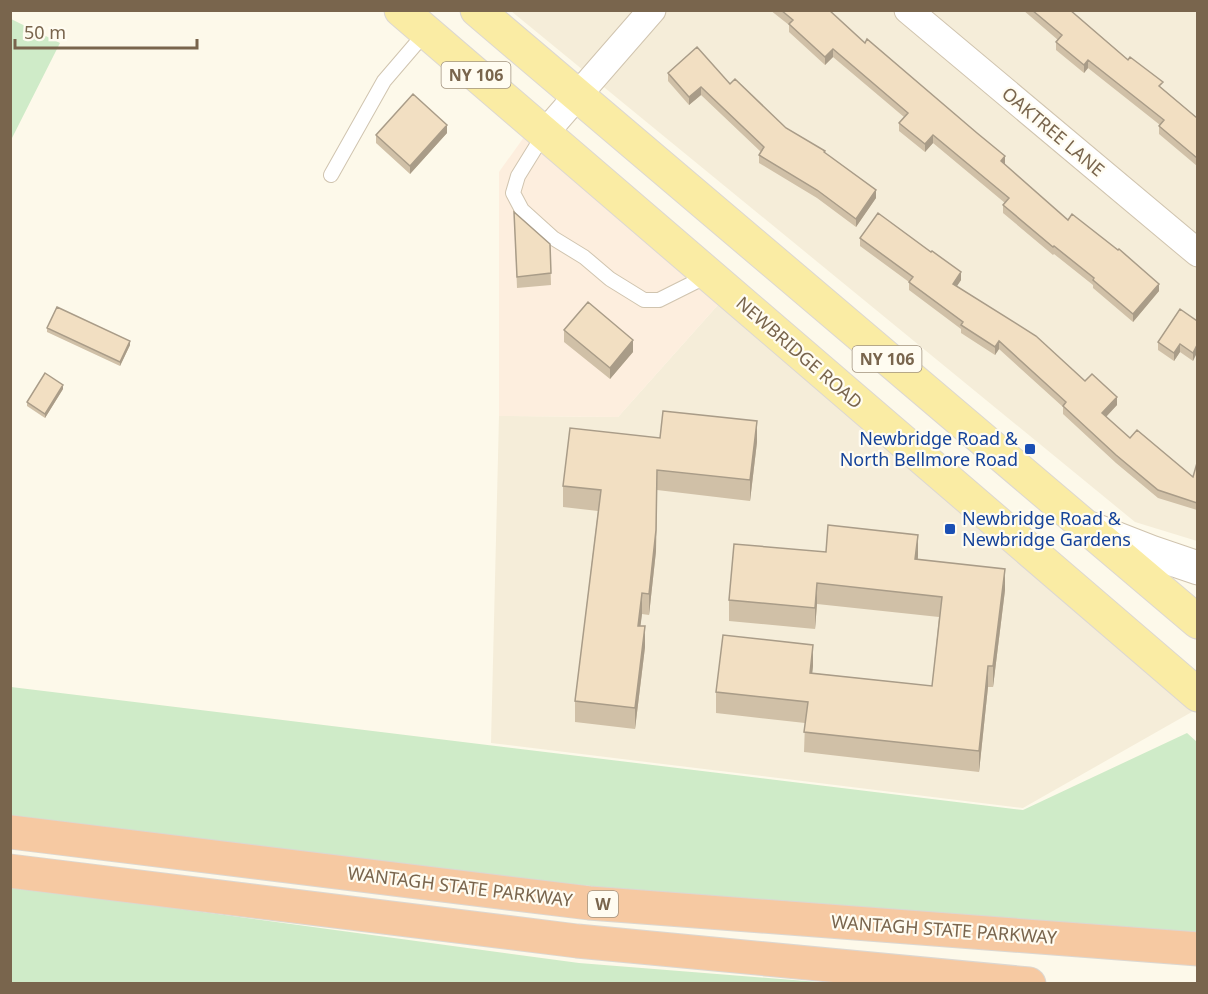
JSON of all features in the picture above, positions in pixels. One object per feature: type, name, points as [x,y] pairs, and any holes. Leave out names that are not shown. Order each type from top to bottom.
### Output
[{"type":"highway","name":"WANTAGH STATE PARKWAY","points":[[10,832],[589,903],[1197,949]]},
{"type":"highway","name":"W","points":[[10,871],[577,940],[1029,984]]},
{"type":"main road","name":"NEWBRIDGE ROAD","points":[[401,10],[1197,695]]},
{"type":"main road","name":"NY 106","points":[[477,10],[1197,622]]},
{"type":"street","points":[[544,134],[652,10]]},
{"type":"street","name":"OAKTREE LANE","points":[[908,10],[1197,253]]},
{"type":"street","points":[[1084,526],[1197,568]]},
{"type":"lane","points":[[331,175],[384,81],[426,32]]},
{"type":"lane","points":[[544,134],[518,176],[513,193],[522,210],[552,238],[584,257],[610,279],[644,300],[659,300],[709,275]]},
{"type":"shaded area","points":[[511,11],[1197,11],[1197,541],[1135,522]]},
{"type":"shaded area","points":[[529,130],[725,297],[618,417],[499,416],[499,172]]},
{"type":"shaded area","points":[[725,297],[1197,709],[1023,808],[491,743],[499,416],[618,417]]},
{"type":"green space","points":[[11,19],[60,43],[11,140]]},
{"type":"green space","points":[[11,687],[1023,810],[1187,733],[1197,742],[1197,940],[600,887],[305,854],[11,817]]},
{"type":"green space","points":[[11,886],[579,963],[831,983],[11,984]]},
{"type":"building","points":[[781,10],[829,10],[865,43],[867,39],[1005,156],[1001,161],[1068,220],[1072,214],[1119,249],[1159,284],[1133,314],[1093,280],[1094,278],[1003,205],[1009,198],[933,135],[925,144],[899,123],[908,113],[833,49],[825,57],[789,24],[793,20]]},
{"type":"building","points":[[1032,10],[1070,10],[1128,60],[1130,57],[1163,82],[1159,86],[1197,118],[1197,158],[1159,126],[1164,120],[1088,60],[1084,65],[1056,42],[1062,35]]},
{"type":"building","points":[[697,47],[730,84],[735,79],[786,128],[825,151],[876,190],[856,219],[817,190],[759,155],[764,147],[701,87],[689,97],[668,73]]},
{"type":"building","points":[[413,94],[447,125],[410,166],[376,135]]},
{"type":"building","points":[[514,212],[550,244],[551,273],[517,277]]},
{"type":"building","points":[[878,213],[961,272],[953,284],[1036,336],[1085,381],[1092,374],[1117,397],[1102,413],[1130,438],[1137,430],[1193,477],[1197,463],[1197,503],[1158,490],[1063,406],[1066,402],[999,341],[995,347],[961,325],[963,322],[909,282],[913,277],[860,238]]},
{"type":"building","points":[[588,302],[633,340],[610,368],[564,330]]},
{"type":"building","points":[[57,307],[130,341],[120,362],[47,328]]},
{"type":"building","points":[[1180,309],[1197,321],[1197,345],[1193,353],[1180,344],[1174,353],[1158,342]]},
{"type":"building","points":[[45,373],[63,385],[45,414],[27,402]]},
{"type":"building","points":[[663,411],[757,421],[750,480],[657,470],[656,530],[649,594],[642,593],[638,626],[645,626],[635,708],[575,701],[601,490],[563,486],[570,428],[660,438]]},
{"type":"building","points":[[828,525],[918,535],[915,559],[1005,569],[993,666],[988,666],[979,751],[804,732],[808,702],[716,692],[723,635],[813,645],[810,673],[932,686],[942,597],[817,583],[815,608],[729,600],[734,544],[826,552]]},
{"type":"place","name":"Newbridge Road & North Bellmore Road","points":[[1030,449]]},
{"type":"place","name":"Newbridge Road & Newbridge Gardens","points":[[950,529]]}]
